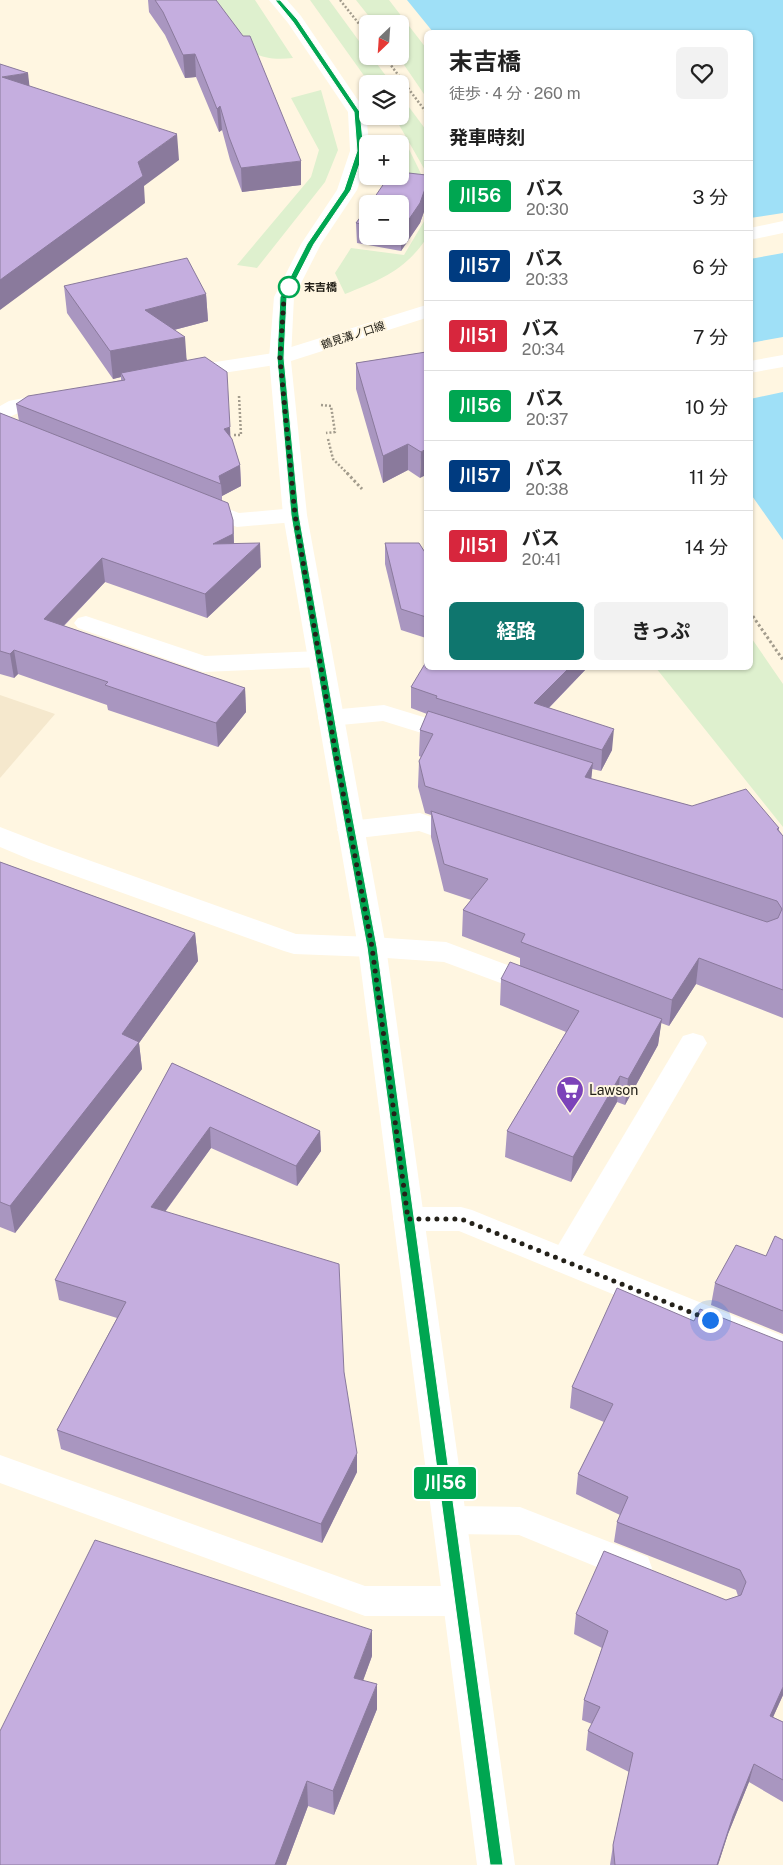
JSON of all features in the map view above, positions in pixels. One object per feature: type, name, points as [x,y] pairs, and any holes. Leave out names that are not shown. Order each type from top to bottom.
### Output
[{"type":"main road","points":[[278,0],[295,20],[357,112],[360,151],[347,190],[311,244],[284,297],[280,358],[295,515],[372,947],[451,1520],[460,1601],[496,1865]]},
{"type":"main road","points":[[753,233],[783,227]]},
{"type":"main road","name":"鶴見溝ノ口線","points":[[160,378],[280,358],[424,312]]},
{"type":"main road","points":[[3,423],[16,406],[74,395]]},
{"type":"main road","points":[[174,495],[237,520],[295,515]]},
{"type":"main road","points":[[0,836],[40,853],[294,944],[372,947]]},
{"type":"main road","points":[[408,1219],[461,1219],[783,1350]]},
{"type":"lane","points":[[753,366],[783,361]]},
{"type":"lane","points":[[86,623],[203,664],[320,659]]},
{"type":"lane","points":[[330,718],[384,712],[479,743]]},
{"type":"lane","points":[[350,830],[420,822],[484,844]]},
{"type":"lane","points":[[372,947],[446,952],[556,994]]},
{"type":"lane","points":[[564,1261],[693,1043]]},
{"type":"lane","points":[[0,1469],[365,1601],[460,1601]]},
{"type":"lane","points":[[451,1520],[520,1521],[658,1577]]},
{"type":"path","points":[[340,0],[359,24]]},
{"type":"path","points":[[391,65],[424,109]]},
{"type":"path","points":[[234,436],[240,435],[239,391]]},
{"type":"path","points":[[331,406],[336,432],[326,432],[333,459],[362,488]]},
{"type":"path","points":[[753,616],[783,660]]},
{"type":"shaded area","points":[[0,695],[55,714],[0,778]]},
{"type":"green space","points":[[210,0],[255,0],[293,58],[276,59],[251,52],[234,35]]},
{"type":"green space","points":[[310,0],[329,0],[359,41],[359,65],[378,65],[385,75],[364,75]]},
{"type":"green space","points":[[356,0],[389,0],[401,15],[368,15]]},
{"type":"green space","points":[[409,26],[424,45],[424,94],[404,65],[409,65]]},
{"type":"green space","points":[[321,90],[338,150],[325,182],[257,268],[237,265],[311,177],[319,150],[291,98]]},
{"type":"green space","points":[[409,107],[424,127],[424,168],[409,142],[409,135],[405,135],[399,125],[409,125]]},
{"type":"green space","points":[[409,149],[424,180],[424,183],[409,179]]},
{"type":"green space","points":[[424,221],[424,242],[418,250],[400,267],[380,279],[345,294],[335,273],[351,248],[404,255]]},
{"type":"green space","points":[[753,640],[783,684],[783,827],[658,670],[753,670]]},
{"type":"water","points":[[407,0],[783,0],[783,540],[753,497],[753,30],[431,30]]},
{"type":"pier","points":[[783,213],[783,253],[753,258],[753,218]]},
{"type":"pier","points":[[783,337],[783,392],[753,398],[753,342]]},
{"type":"building","points":[[155,0],[216,0],[243,36],[250,36],[301,161],[241,168],[220,106],[217,109],[195,54],[183,55],[163,12]]},
{"type":"building","points":[[0,64],[28,73],[2,77],[177,134],[138,162],[143,176],[0,280]]},
{"type":"building","points":[[409,173],[424,175],[424,192],[420,203],[409,219],[409,195],[376,195],[383,185],[409,185]]},
{"type":"building","points":[[187,258],[206,294],[145,310],[185,337],[110,351],[64,286]]},
{"type":"building","points":[[424,352],[424,450],[421,452],[408,444],[383,456],[356,363]]},
{"type":"building","points":[[205,357],[227,372],[230,427],[224,429],[232,439],[240,465],[219,476],[221,484],[16,404],[28,396],[125,380],[121,373]]},
{"type":"building","points":[[0,413],[228,503],[233,520],[233,534],[213,544],[260,543],[205,594],[102,558],[44,619],[245,688],[216,723],[105,685],[108,682],[14,650],[10,654],[0,651]]},
{"type":"building","points":[[385,543],[419,543],[424,551],[424,616],[401,609]]},
{"type":"building","points":[[424,665],[424,670],[567,670],[534,703],[614,729],[602,750],[436,698],[437,696],[411,687]]},
{"type":"building","points":[[428,711],[593,763],[585,777],[692,806],[746,789],[779,828],[777,829],[783,836],[783,990],[699,958],[672,1000],[521,942],[525,934],[463,910],[488,879],[444,864],[431,811],[767,922],[778,918],[782,909],[777,901],[425,786],[419,761],[433,734],[420,730]]},
{"type":"building","points":[[0,862],[195,933],[122,1034],[139,1042],[10,1206],[0,1202]]},
{"type":"building","points":[[510,962],[662,1019],[628,1079],[620,1076],[573,1157],[507,1131],[579,1011],[501,979]]},
{"type":"building","points":[[172,1063],[320,1131],[296,1166],[210,1127],[151,1207],[339,1264],[344,1372],[357,1453],[321,1524],[57,1430],[126,1302],[55,1280]]},
{"type":"building","points":[[775,1236],[783,1240],[783,1311],[715,1283],[736,1245],[766,1256]]},
{"type":"building","points":[[617,1288],[694,1321],[700,1309],[783,1342],[783,1687],[770,1716],[783,1722],[783,1780],[754,1764],[733,1816],[717,1865],[615,1865],[613,1845],[633,1753],[588,1731],[600,1707],[584,1700],[608,1631],[576,1614],[604,1551],[726,1600],[741,1595],[746,1582],[740,1570],[617,1522],[628,1497],[578,1474],[613,1404],[572,1387]]},
{"type":"building","points":[[95,1540],[372,1630],[354,1678],[377,1684],[333,1791],[307,1781],[275,1865],[0,1865],[0,1731]]},
{"type":"bus line","name":"川56","points":[[278,0],[295,20],[357,112],[360,151],[347,190],[311,244],[284,297],[280,358],[295,515],[336,755],[372,947],[451,1520],[460,1601],[496,1865]]},
{"type":"place","name":"末吉橋","points":[[289,287]]},
{"type":"place","name":"Lawson","points":[[570,1114]]},
{"type":"route","points":[[289,287],[293,279],[284,297],[280,358],[295,515],[336,755],[372,947],[408,1219],[461,1219],[710,1320]]}]
